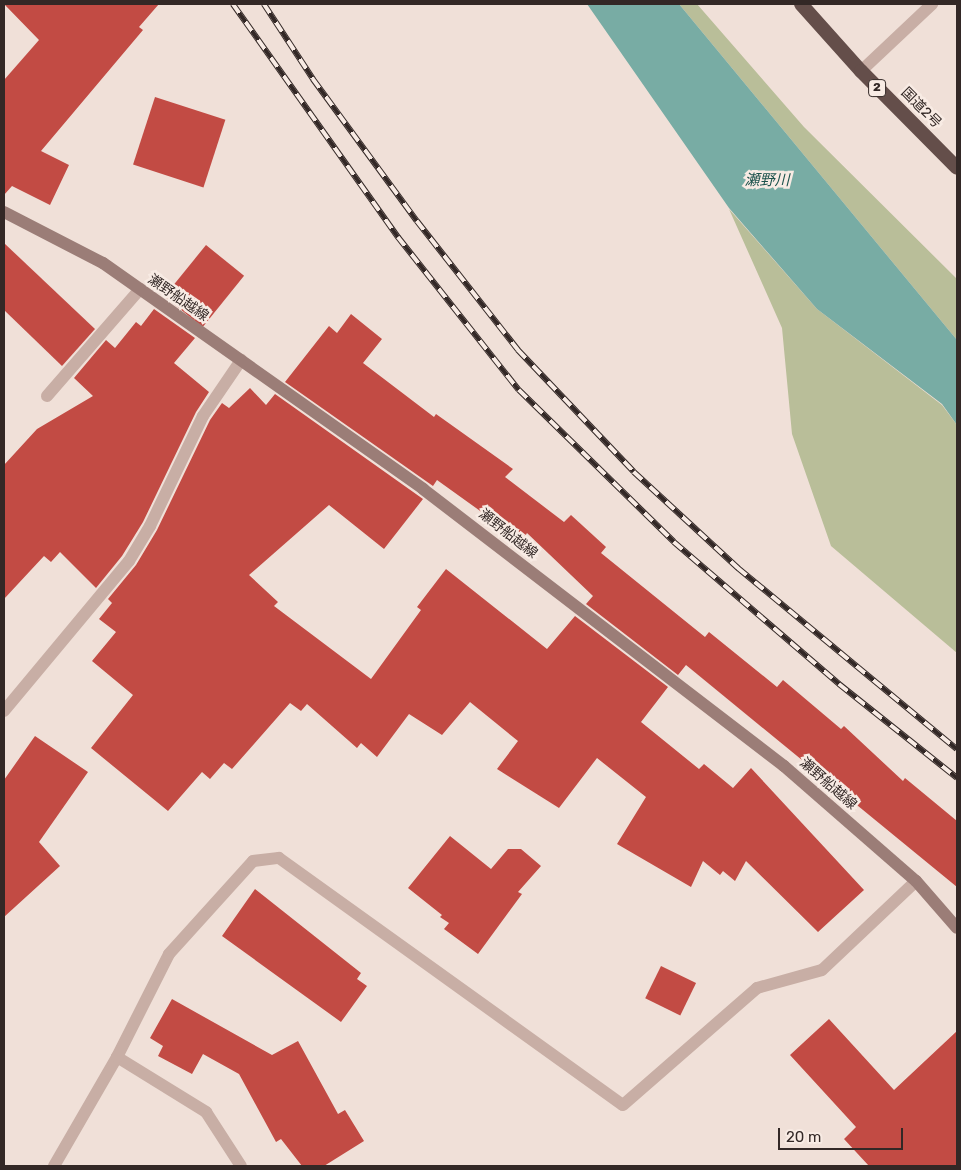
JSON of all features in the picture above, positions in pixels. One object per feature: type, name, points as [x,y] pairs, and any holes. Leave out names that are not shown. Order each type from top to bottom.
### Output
[{"type":"highway","name":"国道2号","points":[[801,4],[861,71],[957,168]]},
{"type":"main road","name":"瀬野船越線","points":[[4,212],[103,263],[423,488],[784,766],[916,881],[957,928]]},
{"type":"street","points":[[861,71],[932,4]]},
{"type":"street","points":[[47,396],[140,289]]},
{"type":"street","points":[[4,711],[130,561],[150,526],[203,416],[242,360]]},
{"type":"street","points":[[54,1166],[117,1057],[169,954],[252,861],[279,858],[623,1105],[757,988],[822,970],[916,881]]},
{"type":"street","points":[[117,1057],[206,1112],[241,1166]]},
{"type":"green space","points":[[679,4],[697,4],[804,127],[957,279],[957,340]]},
{"type":"green space","points":[[729,209],[817,309],[942,405],[957,425],[957,653],[831,546],[792,434],[782,328]]},
{"type":"water","name":"瀬野川","points":[[587,4],[679,4],[957,340],[957,425],[942,404],[817,309],[729,208]]},
{"type":"building","points":[[4,4],[159,4],[139,27],[143,30],[41,151],[69,165],[50,205],[12,186],[4,195],[4,80],[39,40]]},
{"type":"building","points":[[155,97],[225,120],[203,187],[133,165]]},
{"type":"building","points":[[4,243],[95,329],[62,366],[4,310]]},
{"type":"building","points":[[206,245],[244,276],[203,327],[164,296]]},
{"type":"building","points":[[154,309],[195,338],[174,363],[209,392],[196,412],[143,522],[122,556],[96,588],[60,552],[51,562],[44,556],[4,599],[4,465],[37,429],[93,396],[74,378],[106,340],[115,348],[136,322],[141,326]]},
{"type":"building","points":[[351,314],[382,339],[363,363],[434,417],[436,414],[513,469],[505,477],[564,522],[571,515],[606,547],[601,553],[705,637],[709,632],[777,687],[783,680],[841,729],[844,726],[903,781],[905,778],[957,821],[957,887],[686,665],[678,675],[586,604],[593,596],[527,533],[522,541],[437,480],[433,486],[285,382],[329,326],[337,333]]},
{"type":"building","points":[[250,388],[266,405],[275,394],[423,499],[384,549],[329,505],[249,575],[278,602],[274,606],[371,679],[421,610],[417,607],[446,569],[547,649],[575,616],[668,687],[641,722],[699,769],[704,764],[733,788],[751,768],[864,890],[818,932],[746,861],[735,881],[723,871],[720,875],[703,861],[691,887],[617,844],[646,797],[597,758],[559,808],[497,769],[518,741],[470,702],[442,735],[409,714],[377,757],[361,743],[357,748],[307,704],[301,711],[290,703],[232,769],[224,763],[210,779],[202,772],[168,811],[91,748],[133,695],[92,661],[116,632],[99,619],[112,603],[108,599],[136,565],[157,530],[210,420],[222,403],[229,408]]},
{"type":"building","points":[[35,736],[88,772],[39,842],[60,866],[4,917],[4,780]]},
{"type":"building","points":[[450,836],[491,869],[508,849],[521,849],[541,866],[518,892],[522,894],[478,954],[444,929],[449,923],[440,917],[442,915],[408,888]]},
{"type":"building","points":[[255,889],[361,973],[357,979],[367,986],[341,1022],[222,936]]},
{"type":"building","points":[[661,966],[696,983],[680,1015],[645,998]]},
{"type":"building","points":[[172,999],[272,1055],[298,1041],[338,1114],[345,1110],[364,1141],[324,1166],[302,1166],[281,1139],[276,1142],[239,1074],[203,1054],[192,1074],[158,1056],[163,1046],[150,1038]]},
{"type":"building","points":[[829,1019],[894,1090],[957,1031],[957,1166],[869,1166],[844,1139],[856,1127],[790,1055]]},
{"type":"railway","points":[[233,4],[398,237],[519,390],[674,542],[839,684],[957,778]]},
{"type":"railway","points":[[264,4],[313,79],[417,221],[518,350],[634,472],[738,568],[957,749]]}]
